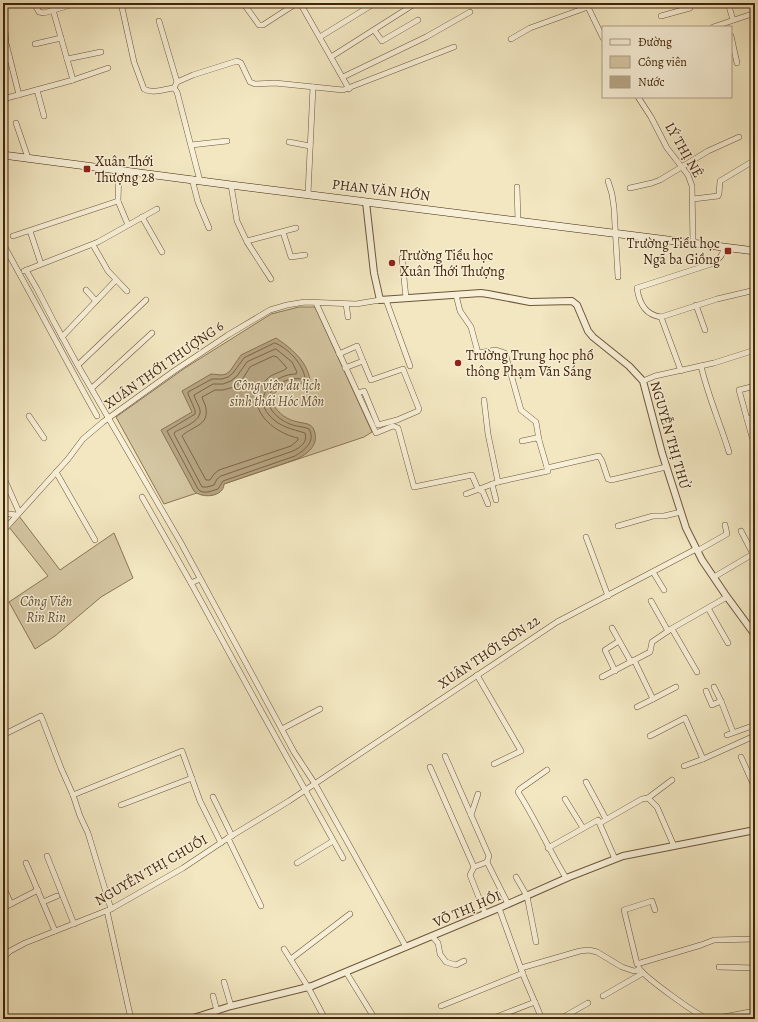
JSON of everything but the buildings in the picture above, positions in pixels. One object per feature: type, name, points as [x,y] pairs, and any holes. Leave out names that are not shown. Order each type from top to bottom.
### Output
[{"type":"main road","name":"PHAN VĂN HỚN","points":[[3,155],[755,251]]},
{"type":"street","points":[[34,3],[39,12],[44,13],[77,3]]},
{"type":"street","points":[[121,3],[134,62],[144,89],[154,91],[174,88]]},
{"type":"street","points":[[286,3],[289,8]]},
{"type":"street","points":[[246,7],[259,25],[265,25],[298,3],[320,37],[349,89]]},
{"type":"street","points":[[320,37],[375,3]]},
{"type":"street","points":[[331,57],[416,3]]},
{"type":"street","points":[[661,16],[690,8],[688,3]]},
{"type":"street","points":[[728,3],[730,23]]},
{"type":"street","points":[[511,39],[530,28],[587,5],[602,36]]},
{"type":"street","points":[[53,10],[73,80]]},
{"type":"street","points":[[342,77],[426,37],[470,12]]},
{"type":"street","points":[[717,26],[730,23],[755,12]]},
{"type":"street","points":[[374,30],[382,41],[418,20]]},
{"type":"street","points":[[159,21],[177,82]]},
{"type":"street","points":[[5,31],[6,43],[19,94]]},
{"type":"street","points":[[35,44],[62,38]]},
{"type":"street","points":[[732,40],[737,63]]},
{"type":"street","points":[[174,88],[177,82],[237,61],[241,63],[250,82],[255,84],[275,83],[343,90],[349,89],[454,47]]},
{"type":"street","points":[[67,59],[101,52]]},
{"type":"street","points":[[3,99],[73,80],[108,68]]},
{"type":"street","points":[[308,194],[313,87]]},
{"type":"street","points":[[174,88],[179,97],[200,181]]},
{"type":"street","points":[[37,90],[44,116]]},
{"type":"street","name":"LÝ THỊ NÊ","points":[[639,98],[654,121],[667,148],[688,175],[692,186],[693,199],[693,244]]},
{"type":"street","points":[[16,123],[28,158]]},
{"type":"street","points":[[630,188],[652,183],[708,151],[739,137]]},
{"type":"street","points":[[191,145],[227,141]]},
{"type":"street","points":[[289,142],[310,146]]},
{"type":"street","points":[[693,199],[718,196],[720,193],[720,181],[755,160]]},
{"type":"street","points":[[119,170],[118,201],[128,225]]},
{"type":"street","points":[[192,180],[198,202],[209,228]]},
{"type":"street","points":[[608,181],[614,208],[618,277]]},
{"type":"street","points":[[231,185],[237,221],[247,241],[271,279]]},
{"type":"street","points":[[517,187],[518,221]]},
{"type":"street","points":[[13,236],[118,201]]},
{"type":"street","points":[[366,202],[374,273],[383,300],[410,366]]},
{"type":"street","points":[[19,273],[93,244],[157,209]]},
{"type":"street","points":[[142,217],[162,252]]},
{"type":"street","points":[[247,241],[296,228]]},
{"type":"street","points":[[30,231],[41,264]]},
{"type":"street","points":[[283,232],[291,258],[305,255]]},
{"type":"street","points":[[3,244],[97,416]]},
{"type":"street","points":[[93,244],[108,271],[127,291]]},
{"type":"street","points":[[724,247],[723,253],[719,259],[711,264],[637,288],[639,299],[643,306],[653,316],[661,317],[696,305],[750,291]]},
{"type":"street","points":[[402,258],[406,298]]},
{"type":"street","points":[[26,270],[62,337],[173,530],[282,728],[406,947]]},
{"type":"street","points":[[62,337],[116,280]]},
{"type":"street","points":[[86,290],[96,301]]},
{"type":"street","name":"NGUYỄN THỊ THỬ","points":[[383,300],[488,294],[530,302],[572,301],[577,305],[588,331],[593,337],[629,366],[643,381],[666,467],[686,528],[696,550],[727,598],[755,634]]},
{"type":"street","points":[[456,295],[460,311],[471,326],[478,353],[496,350],[505,353],[521,410],[536,422],[539,440],[548,471],[495,483],[466,494]]},
{"type":"street","points":[[78,365],[146,300]]},
{"type":"street","name":"XUÂN THỚI THƯỢNG 6","points":[[3,531],[84,439],[109,418],[180,367],[228,335],[263,314],[287,305],[305,302],[356,304],[383,300]]},
{"type":"street","points":[[316,303],[376,433],[393,426],[398,428],[414,487],[472,475],[478,489],[484,492],[488,504]]},
{"type":"street","points":[[346,304],[348,317]]},
{"type":"street","points":[[696,305],[705,330]]},
{"type":"street","points":[[661,317],[681,371]]},
{"type":"street","points":[[92,388],[152,333]]},
{"type":"street","points":[[339,354],[357,346],[371,380],[404,368],[419,409],[418,411],[397,420],[378,425],[364,391],[358,393]]},
{"type":"street","points":[[643,381],[755,350]]},
{"type":"street","points":[[346,368],[363,361]]},
{"type":"street","points":[[701,366],[708,394],[720,423],[729,452]]},
{"type":"street","points":[[752,438],[739,390],[755,386]]},
{"type":"street","points":[[484,400],[496,500]]},
{"type":"street","points":[[29,416],[44,438]]},
{"type":"street","points":[[747,419],[755,417]]},
{"type":"street","points":[[522,441],[536,438],[539,440]]},
{"type":"street","points":[[547,468],[599,456],[601,457],[608,479],[611,480],[666,467]]},
{"type":"street","points":[[56,472],[95,540]]},
{"type":"street","points":[[3,476],[17,514],[3,513]]},
{"type":"street","points":[[142,497],[343,858]]},
{"type":"street","points":[[618,526],[653,516],[664,516],[681,512]]},
{"type":"street","name":"XUÂN THỚI SƠN 22","points":[[305,790],[557,622],[727,534],[725,525]]},
{"type":"street","points":[[714,577],[753,554],[740,531]]},
{"type":"street","points":[[586,537],[608,596]]},
{"type":"street","points":[[654,572],[664,590]]},
{"type":"street","points":[[191,583],[200,579]]},
{"type":"street","points":[[602,677],[650,652],[652,642],[670,630],[727,598]]},
{"type":"street","points":[[651,601],[697,672]]},
{"type":"street","points":[[708,608],[728,643]]},
{"type":"street","points":[[612,628],[633,661],[653,699]]},
{"type":"street","points":[[615,671],[605,650],[619,641]]},
{"type":"street","points":[[477,675],[520,751],[494,764]]},
{"type":"street","points":[[637,707],[676,687]]},
{"type":"street","points":[[714,687],[733,732]]},
{"type":"street","points":[[706,691],[712,705],[721,701]]},
{"type":"street","points":[[282,728],[320,709]]},
{"type":"street","points":[[3,735],[41,716],[80,816],[88,832],[109,910],[131,1019]]},
{"type":"street","points":[[650,736],[685,718],[703,759]]},
{"type":"street","points":[[684,766],[752,737],[755,733],[754,725],[727,735]]},
{"type":"street","points":[[73,795],[182,750],[200,802],[221,843]]},
{"type":"street","points":[[445,756],[489,856],[487,862],[508,904]]},
{"type":"street","points":[[741,757],[755,788]]},
{"type":"street","points":[[430,766],[474,867]]},
{"type":"street","points":[[547,770],[518,792],[533,816],[548,848],[566,878]]},
{"type":"street","points":[[121,805],[192,778]]},
{"type":"street","points":[[600,823],[642,799],[648,798],[672,780]]},
{"type":"street","points":[[586,782],[606,819]]},
{"type":"street","name":"NGUYỄN THỊ CHUỒI","points":[[3,958],[25,943],[109,910],[183,868],[305,790]]},
{"type":"street","points":[[471,815],[478,794]]},
{"type":"street","points":[[213,798],[261,906]]},
{"type":"street","points":[[648,798],[657,807],[674,846]]},
{"type":"street","points":[[565,799],[583,828]]},
{"type":"street","points":[[548,848],[598,820],[615,859]]},
{"type":"street","name":"VÕ THỊ HỒI","points":[[190,1019],[231,1006],[308,987],[485,914],[566,878],[615,859],[755,830]]},
{"type":"street","points":[[297,863],[333,840]]},
{"type":"street","points":[[47,856],[74,924]]},
{"type":"street","points":[[26,862],[55,931]]},
{"type":"street","points":[[485,914],[470,875],[474,867],[487,862]]},
{"type":"street","points":[[516,877],[527,896],[536,942]]},
{"type":"street","points":[[3,886],[11,904]]},
{"type":"street","points":[[3,908],[38,890]]},
{"type":"street","points":[[43,902],[57,896]]},
{"type":"street","points":[[655,910],[652,901],[624,910],[637,964],[642,972],[703,1018]]},
{"type":"street","points":[[499,908],[522,971],[542,1019]]},
{"type":"street","points":[[291,959],[350,914]]},
{"type":"street","points":[[432,936],[438,943],[440,954],[446,962],[456,965],[464,961]]},
{"type":"street","points":[[637,964],[714,940],[755,939]]},
{"type":"street","points":[[284,949],[308,987],[325,1019]]},
{"type":"street","points":[[441,1006],[522,971],[580,951],[589,950],[597,952],[622,967],[642,972]]},
{"type":"street","points":[[719,967],[755,968]]},
{"type":"street","points":[[346,972],[375,1019]]},
{"type":"street","points":[[603,996],[642,972]]},
{"type":"street","points":[[224,982],[231,1006]]},
{"type":"street","points":[[213,996],[218,1010]]},
{"type":"street","points":[[491,1019],[535,1002]]},
{"type":"street","points":[[560,1019],[588,1003]]},
{"type":"street","points":[[716,1019],[755,1012]]},
{"type":"green space","name":"Công viên du lịch sinh thái Hóc Môn","points":[[299,307],[315,307],[372,432],[364,437],[164,504],[116,417],[185,368],[271,314]]},
{"type":"green space","name":"Công Viên Rin Rin","points":[[19,516],[60,570],[114,533],[133,578],[101,597],[55,636],[35,649],[9,602],[48,576],[9,527]]},
{"type":"water","points":[[276,338],[298,356],[306,367],[310,380],[307,384],[289,384],[277,390],[274,394],[273,404],[280,413],[287,418],[308,424],[312,427],[315,433],[315,442],[313,446],[308,452],[297,459],[224,484],[223,488],[217,494],[207,496],[198,494],[194,491],[161,430],[192,412],[182,391],[211,374],[226,374],[230,371],[241,355]]},
{"type":"place","name":"Xuân Thới Thượng 28","points":[[87,169]]},
{"type":"place","name":"Trường Tiểu học Ngã ba Giồng","points":[[728,251]]},
{"type":"place","name":"Trường Tiểu học Xuân Thới Thượng","points":[[392,263]]},
{"type":"place","name":"Trường Trung học phổ thông Phạm Văn Sáng","points":[[458,363]]}]
